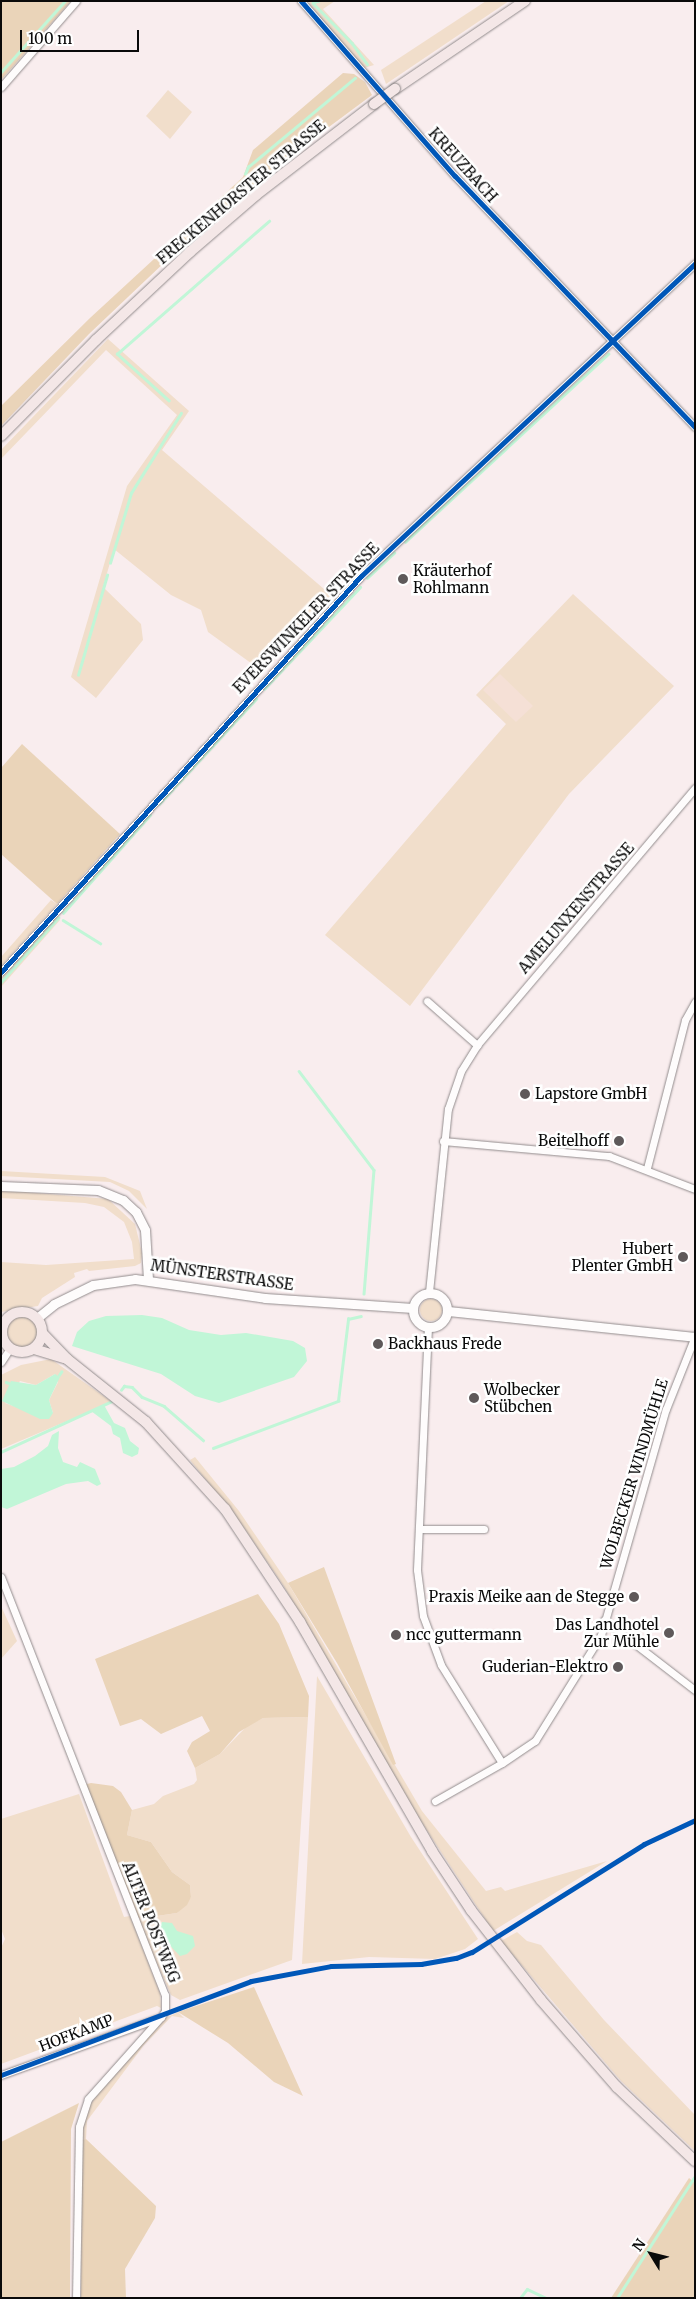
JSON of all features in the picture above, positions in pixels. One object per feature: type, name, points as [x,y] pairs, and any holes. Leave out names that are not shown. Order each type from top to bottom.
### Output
[{"type":"main road","name":"FRECKENHORSTER STRASSE","points":[[1,436],[96,340],[183,258],[263,190],[374,104],[525,1]]},
{"type":"main road","points":[[67,1359],[34,1349],[22,1353],[10,1348],[2,1337],[3,1322],[19,1312],[37,1318],[43,1334],[67,1359],[146,1422],[225,1509],[295,1614],[432,1851],[476,1917],[541,2000],[617,2087],[695,2161]]},
{"type":"main road","points":[[34,1349],[43,1334]]},
{"type":"street","points":[[1,87],[76,1]]},
{"type":"street","name":"KREUZBACH","points":[[301,1],[455,176],[695,427]]},
{"type":"street","name":"EVERSWINKELER STRASSE","points":[[1,972],[337,600],[695,263]]},
{"type":"street","name":"AMELUNXENSTRASSE","points":[[429,1292],[444,1141],[452,1091],[476,1045],[695,788]]},
{"type":"street","points":[[427,1001],[476,1045]]},
{"type":"street","points":[[647,1168],[685,1020],[695,1002]]},
{"type":"street","points":[[444,1141],[609,1156],[647,1168],[695,1189]]},
{"type":"street","points":[[1,1186],[98,1190],[123,1200],[136,1212],[145,1230],[148,1279]]},
{"type":"street","name":"MÜNSTERSTRASSE","points":[[37,1318],[54,1304],[94,1285],[120,1280],[148,1279],[265,1298],[413,1308]]},
{"type":"street","points":[[429,1292],[442,1297],[448,1311],[443,1322],[428,1327],[415,1318],[413,1308],[417,1298],[429,1292]]},
{"type":"street","points":[[448,1311],[695,1336]]},
{"type":"street","points":[[428,1327],[417,1570],[423,1616],[442,1665],[502,1763]]},
{"type":"street","name":"WOLBECKER WINDMÜHLE","points":[[435,1801],[502,1763],[535,1741],[594,1648],[666,1409],[695,1336]]},
{"type":"street","points":[[1,1362],[10,1348]]},
{"type":"street","points":[[420,1529],[484,1529]]},
{"type":"street","name":"ALTER POSTWEG","points":[[1,1577],[165,1995],[165,2011],[161,2017]]},
{"type":"street","points":[[604,1620],[694,1688]]},
{"type":"street","points":[[76,2298],[79,2127],[88,2099],[161,2017]]},
{"type":"street","name":"HOFKAMP","points":[[1,2075],[161,2017]]},
{"type":"shaded area","points":[[1,1],[71,1],[1,80]]},
{"type":"shaded area","points":[[311,1],[335,1],[323,9],[374,65],[364,68],[307,4]]},
{"type":"shaded area","points":[[486,1],[509,1],[386,84],[381,70]]},
{"type":"shaded area","points":[[343,73],[354,74],[365,82],[372,95],[302,147],[167,260],[89,334],[1,426],[1,406],[90,318],[243,177],[253,150]]},
{"type":"shaded area","points":[[168,90],[192,112],[170,139],[146,116]]},
{"type":"shaded area","points":[[108,339],[189,411],[162,450],[331,595],[262,671],[208,632],[201,610],[171,595],[114,549],[103,587],[141,624],[143,640],[96,698],[71,677],[127,486],[177,415],[106,350],[1,459],[1,450]]},
{"type":"shaded area","points":[[573,594],[674,686],[569,794],[410,1006],[325,935],[506,724],[476,695]]},
{"type":"shaded area","points":[[500,674],[533,706],[516,722],[483,690]]},
{"type":"shaded area","points":[[22,744],[120,834],[57,904],[1,854],[1,768]]},
{"type":"shaded area","points":[[51,900],[57,904],[1,966],[1,957]]},
{"type":"shaded area","points":[[56,917],[60,920],[1,987],[1,978]]},
{"type":"shaded area","points":[[1,1171],[105,1177],[140,1191],[147,1209],[129,1191],[110,1182],[1,1176]]},
{"type":"shaded area","points":[[1,1190],[108,1199],[135,1224],[142,1253],[141,1263],[135,1266],[89,1271],[87,1269],[74,1273],[75,1277],[42,1298],[38,1306],[1,1312],[1,1262],[46,1265],[134,1259],[132,1242],[124,1222],[104,1207],[85,1203],[1,1198]]},
{"type":"shaded area","points":[[431,1299],[439,1302],[442,1310],[439,1318],[431,1321],[423,1318],[420,1310],[423,1302]]},
{"type":"shaded area","points":[[142,1315],[162,1318],[189,1330],[221,1335],[246,1333],[293,1341],[305,1348],[307,1361],[294,1377],[219,1403],[195,1396],[161,1374],[72,1346],[77,1332],[89,1321],[106,1316]]},
{"type":"shaded area","points":[[22,1316],[28,1317],[33,1321],[37,1326],[37,1338],[33,1343],[28,1347],[22,1348],[16,1347],[11,1343],[7,1338],[6,1332],[7,1326],[11,1321],[16,1317]]},
{"type":"shaded area","points":[[51,1359],[112,1402],[1,1449],[1,1375],[21,1365]],"holes":[[[55,1374],[58,1382],[49,1400],[53,1413],[25,1410],[5,1403],[20,1381],[36,1385]]]},
{"type":"shaded area","points":[[55,1374],[60,1377],[49,1400],[53,1413],[49,1419],[40,1419],[2,1401],[11,1381],[36,1385]]},
{"type":"shaded area","points":[[104,1405],[114,1423],[125,1428],[130,1441],[139,1448],[138,1454],[132,1457],[123,1453],[120,1438],[113,1434],[111,1426],[91,1411]]},
{"type":"shaded area","points":[[59,1431],[58,1448],[63,1462],[77,1467],[80,1462],[95,1469],[101,1484],[97,1486],[88,1481],[66,1484],[7,1509],[1,1507],[1,1469],[14,1467],[35,1456],[48,1446],[52,1435]]},
{"type":"shaded area","points":[[195,1457],[239,1511],[288,1583],[422,1811],[486,1891],[501,1887],[505,1891],[607,1861],[493,1931],[420,1820],[283,1585],[242,1525],[190,1460]]},
{"type":"shaded area","points":[[324,1567],[396,1764],[393,1765],[337,1663],[288,1583]]},
{"type":"shaded area","points":[[258,1594],[279,1624],[309,1696],[308,1717],[263,1718],[239,1732],[220,1754],[195,1768],[187,1751],[192,1742],[210,1731],[202,1716],[161,1734],[141,1719],[120,1726],[95,1659]]},
{"type":"shaded area","points":[[1,1606],[17,1641],[1,1659]]},
{"type":"shaded area","points":[[317,1676],[411,1837],[478,1939],[465,1949],[435,1959],[369,1957],[302,1964]]},
{"type":"shaded area","points":[[308,1717],[292,1960],[180,2000],[171,1995],[137,1919],[177,1913],[191,1897],[190,1885],[172,1872],[151,1842],[127,1835],[132,1810],[154,1804],[163,1796],[194,1784],[197,1780],[195,1768],[220,1754],[248,1725],[263,1718]]},
{"type":"shaded area","points":[[91,1783],[113,1786],[121,1792],[132,1810],[127,1835],[151,1842],[172,1872],[190,1885],[191,1897],[187,1905],[177,1913],[137,1919],[83,1785]]},
{"type":"shaded area","points":[[79,1794],[124,1917],[130,1916],[160,1993],[161,2008],[157,2006],[1,2064],[1,1948],[5,1939],[1,1929],[1,1819]]},
{"type":"shaded area","points":[[162,1922],[172,1923],[177,1931],[193,1936],[195,1946],[187,1954],[180,1956],[157,1932]]},
{"type":"shaded area","points":[[517,1932],[527,1941],[541,1945],[604,2020],[695,2115],[695,2151],[621,2081],[501,1941]]},
{"type":"shaded area","points":[[254,1987],[303,2096],[274,2082],[228,2043],[178,2012]]},
{"type":"shaded area","points":[[178,2012],[184,2018],[172,2016],[144,2045],[87,2121],[86,2139],[82,2140],[85,2114],[97,2093],[166,2018]]},
{"type":"shaded area","points":[[79,2103],[71,2129],[70,2298],[1,2298],[1,2142]]},
{"type":"shaded area","points":[[86,2139],[156,2206],[155,2218],[125,2269],[126,2298],[81,2298],[82,2140]]},
{"type":"shaded area","points":[[689,2178],[695,2183],[695,2298],[611,2298]]},
{"type":"waterway","points":[[1,72],[65,1]]},
{"type":"waterway","points":[[319,1],[313,3],[352,43],[367,64]]},
{"type":"waterway","points":[[245,174],[248,167],[355,78]]},
{"type":"waterway","points":[[169,401],[117,354],[269,221]]},
{"type":"waterway","points":[[405,542],[608,354]]},
{"type":"waterway","points":[[110,563],[131,493],[181,413]]},
{"type":"waterway","points":[[367,578],[394,553]]},
{"type":"waterway","points":[[78,675],[107,575]]},
{"type":"waterway","points":[[264,689],[360,587]]},
{"type":"waterway","points":[[159,804],[256,699]]},
{"type":"waterway","points":[[63,913],[150,815]]},
{"type":"waterway","points":[[1,982],[58,918]]},
{"type":"waterway","points":[[63,920],[100,943]]},
{"type":"waterway","points":[[299,1071],[374,1170],[364,1294]]},
{"type":"waterway","points":[[213,1448],[338,1401],[348,1319],[361,1316]]},
{"type":"waterway","points":[[121,1390],[124,1386],[132,1387],[142,1397],[164,1406],[203,1440]]},
{"type":"waterway","points":[[1,1452],[112,1401]]},
{"type":"waterway","points":[[617,2298],[695,2176]]},
{"type":"waterway","points":[[520,2298],[527,2289],[546,2298]]},
{"type":"cycle path","points":[[301,1],[455,176],[695,427]]},
{"type":"cycle path","points":[[1,972],[361,576],[695,263]]},
{"type":"cycle path","points":[[1,2075],[251,1981],[331,1966],[421,1964],[456,1958],[472,1952],[644,1844],[695,1820]]},
{"type":"place","name":"Kräuterhof Rohlmann","points":[[403,579]]},
{"type":"place","name":"Lapstore GmbH","points":[[525,1094]]},
{"type":"place","name":"Beitelhoff","points":[[619,1141]]},
{"type":"place","name":"Hubert Plenter GmbH","points":[[683,1257]]},
{"type":"place","name":"Backhaus Frede","points":[[378,1344]]},
{"type":"place","name":"Wolbecker Stübchen","points":[[474,1398]]},
{"type":"place","name":"Praxis Meike aan de Stegge","points":[[634,1597]]},
{"type":"place","name":"Das Landhotel Zur Mühle","points":[[669,1633]]},
{"type":"place","name":"ncc guttermann","points":[[396,1635]]},
{"type":"place","name":"Guderian-Elektro","points":[[618,1667]]}]
